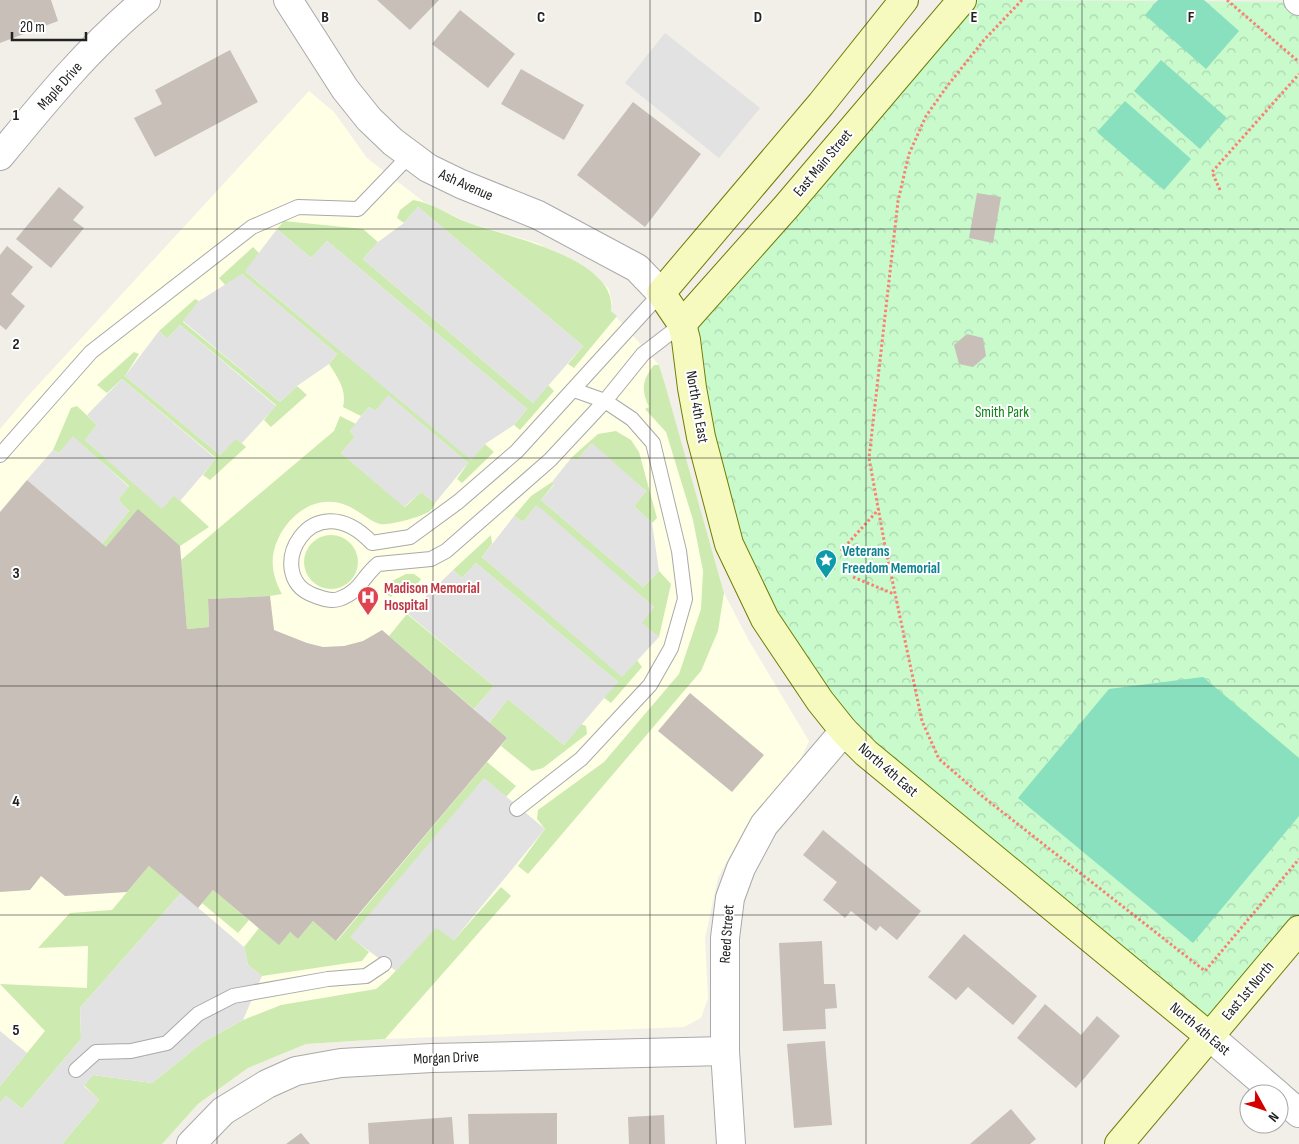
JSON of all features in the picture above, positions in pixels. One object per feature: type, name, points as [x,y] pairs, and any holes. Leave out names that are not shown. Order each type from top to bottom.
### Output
[{"type":"street","name":"Maple Drive","points":[[5,140],[45,101],[118,23],[146,0]]},
{"type":"street","name":"Ash Avenue","points":[[288,0],[345,89],[369,119],[410,154],[428,168],[461,184],[538,215],[637,268],[661,293],[682,324]]},
{"type":"street","points":[[661,293],[821,104],[904,0]]},
{"type":"street","name":"East Main Street","points":[[682,324],[786,206],[962,0]]},
{"type":"street","name":"North 4th East","points":[[682,324],[701,437],[729,544],[765,619],[820,701],[844,731],[910,790],[1265,1084]]},
{"type":"street","name":"Reed Street","points":[[731,1144],[725,1051],[724,938],[730,898],[741,868],[764,825],[844,731]]},
{"type":"street","name":"East 1st North","points":[[1119,1144],[1299,930]]},
{"type":"street","name":"Morgan Drive","points":[[191,1144],[223,1111],[267,1084],[296,1071],[340,1063],[432,1058],[725,1051]]},
{"type":"street","name":"North 4th East","points":[[1289,1104],[1299,1113]]},
{"type":"lane","points":[[0,455],[91,352],[252,227],[298,207],[358,209],[410,154]]},
{"type":"lane","points":[[661,293],[517,451],[458,502],[410,537],[372,543],[354,527],[332,520],[320,523],[306,530],[296,542],[291,556],[292,570],[298,583],[309,594],[324,599],[337,600],[352,593],[366,581],[372,569],[378,564],[431,559],[446,551],[550,460],[605,401],[644,354],[682,324]]},
{"type":"lane","points":[[517,809],[581,759],[650,685],[670,648],[685,599],[679,551],[653,443],[632,419],[605,401],[574,390]]},
{"type":"lane","points":[[76,1070],[96,1052],[130,1051],[167,1043],[198,1014],[233,996],[328,979],[366,976],[384,964]]},
{"type":"path","points":[[1022,0],[984,40],[926,116],[909,154],[898,201],[870,458],[894,594],[922,721],[939,759],[982,796],[1205,971],[1299,859]]},
{"type":"path","points":[[1227,0],[1299,62]]},
{"type":"path","points":[[1220,190],[1212,172],[1299,74]]},
{"type":"path","points":[[841,551],[878,509]]},
{"type":"path","points":[[852,577],[894,594]]},
{"type":"shaded area","points":[[665,33],[760,108],[719,158],[625,83]]},
{"type":"shaded area","name":"Madison Memorial Hospital","points":[[309,91],[334,112],[367,158],[424,202],[469,223],[537,243],[577,263],[598,278],[609,289],[612,302],[611,311],[659,365],[724,593],[748,639],[809,741],[799,763],[746,826],[718,878],[705,938],[708,998],[701,1018],[684,1027],[306,1044],[248,1068],[198,1104],[162,1144],[0,1144],[0,429],[28,396]]},
{"type":"shaded area","points":[[418,207],[583,346],[533,403],[363,259],[378,242],[404,223]]},
{"type":"shaded area","points":[[277,229],[311,258],[327,241],[527,409],[514,425],[485,444],[471,460],[245,271]]},
{"type":"shaded area","points":[[242,274],[337,354],[329,364],[297,386],[280,402],[183,321],[199,301]]},
{"type":"shaded area","points":[[180,325],[276,406],[242,443],[236,439],[220,455],[125,376],[159,331],[167,339]]},
{"type":"shaded area","points":[[122,379],[216,459],[180,501],[174,496],[162,509],[85,440],[97,425],[87,415]]},
{"type":"shaded area","points":[[388,395],[468,463],[435,503],[421,492],[404,507],[341,453],[355,437],[350,431],[361,416],[369,407],[375,411]]},
{"type":"shaded area","points":[[73,436],[129,487],[118,500],[129,511],[102,544],[27,480],[53,450],[59,453]]},
{"type":"shaded area","points":[[592,443],[646,491],[634,506],[652,523],[659,571],[643,587],[541,500],[554,485],[552,482],[572,457],[577,460]]},
{"type":"shaded area","points":[[537,505],[654,607],[642,623],[659,637],[622,677],[482,557],[514,516],[523,522]]},
{"type":"shaded area","points":[[476,563],[618,682],[564,745],[508,699],[489,723],[474,709],[494,686],[408,614],[453,570],[462,578]]},
{"type":"shaded area","points":[[484,778],[545,829],[454,940],[436,928],[396,971],[350,937]]},
{"type":"shaded area","points":[[181,893],[244,947],[248,965],[262,976],[243,1020],[203,1042],[152,1083],[93,1075],[84,1086],[99,1100],[62,1144],[0,1144],[0,1103],[6,1096],[22,1109],[81,1039],[80,1008]]},
{"type":"shaded area","points":[[0,1031],[27,1053],[0,1086]]},
{"type":"green space","name":"Smith Park","points":[[962,0],[1299,2],[1299,930],[1209,1036],[866,753],[729,544],[692,322]]},
{"type":"green space","points":[[1158,0],[1204,0],[1239,31],[1206,69],[1145,15]]},
{"type":"green space","points":[[1161,60],[1227,118],[1200,149],[1134,91]]},
{"type":"green space","points":[[1125,101],[1191,159],[1164,190],[1097,132]]},
{"type":"green space","points":[[413,200],[428,204],[469,223],[556,252],[579,263],[597,277],[609,293],[611,311],[617,316],[574,368],[568,364],[583,346],[418,207],[404,223],[397,218],[400,210]]},
{"type":"green space","points":[[284,221],[363,229],[378,242],[363,259],[533,403],[548,385],[554,391],[520,430],[514,425],[527,409],[327,241],[311,258],[277,229]]},
{"type":"green space","points":[[253,247],[259,253],[246,272],[471,459],[485,444],[494,452],[462,483],[457,479],[468,463],[389,396],[375,411],[369,407],[361,416],[343,407],[343,390],[329,364],[337,354],[242,274],[226,286],[219,278]]},
{"type":"green space","points":[[195,299],[199,301],[183,322],[280,402],[297,386],[307,395],[271,427],[264,420],[276,405],[180,325],[167,339],[159,331]]},
{"type":"green space","points":[[134,352],[139,354],[125,376],[220,455],[236,438],[246,447],[210,480],[203,475],[216,458],[122,379],[107,393],[97,385]]},
{"type":"green space","points":[[654,365],[659,365],[724,593],[718,631],[701,671],[528,874],[518,866],[545,829],[537,819],[538,810],[604,762],[679,674],[701,609],[703,571],[693,520],[666,432],[645,409],[649,407],[644,390],[645,380]]},
{"type":"green space","points":[[77,406],[97,425],[85,440],[162,508],[174,495],[209,527],[180,546],[106,547],[102,544],[129,511],[118,500],[129,486],[73,437],[59,453],[53,450],[71,408]]},
{"type":"green space","points":[[340,416],[356,424],[350,431],[355,437],[341,453],[405,507],[421,492],[435,503],[432,508],[415,518],[384,524],[375,522],[343,504],[322,502],[304,509],[283,530],[273,553],[274,574],[282,594],[208,599],[209,627],[187,629],[181,560],[334,431]]},
{"type":"green space","points":[[616,431],[631,440],[639,452],[657,518],[652,523],[634,506],[646,491],[591,444],[577,460],[572,457],[598,434]]},
{"type":"green space","points":[[552,482],[554,484],[541,500],[643,587],[659,571],[671,584],[659,637],[641,623],[654,607],[536,506],[523,522],[514,516],[531,496]]},
{"type":"green space","points":[[331,535],[341,537],[350,543],[356,552],[358,562],[356,572],[350,581],[341,587],[331,589],[321,587],[312,581],[306,572],[304,562],[306,552],[312,543],[321,537]]},
{"type":"green space","points":[[491,535],[492,544],[482,557],[622,676],[637,660],[642,667],[611,703],[603,697],[618,682],[476,563],[462,578],[453,570]]},
{"type":"green space","points":[[406,574],[414,574],[421,579],[409,595],[404,591],[401,595],[396,591],[391,597],[382,591],[390,582]]},
{"type":"green space","points":[[407,614],[494,686],[474,709],[389,636]]},
{"type":"green space","points":[[1203,677],[1299,758],[1299,816],[1193,943],[1018,798],[1109,689]]},
{"type":"green space","points":[[508,699],[564,745],[581,724],[586,726],[587,734],[543,768],[532,771],[501,746],[507,738],[489,723]]},
{"type":"green space","points":[[487,762],[516,786],[506,797],[485,779],[351,937],[369,952],[362,961],[262,976],[248,965],[244,947],[259,928],[290,932],[298,939],[313,921],[337,941]]},
{"type":"green space","points":[[149,866],[181,893],[80,1008],[81,1039],[22,1109],[6,1096],[0,1103],[0,1086],[45,1031],[0,984],[87,988],[88,946],[38,948],[70,913],[112,910]]},
{"type":"green space","points":[[501,887],[511,896],[385,1039],[306,1044],[248,1068],[198,1104],[162,1144],[62,1144],[99,1100],[84,1085],[93,1075],[152,1083],[203,1042],[243,1020],[281,1005],[376,989],[389,978],[436,927],[454,940]]},
{"type":"green space","points":[[213,890],[249,920],[238,933],[202,903]]},
{"type":"building","points":[[0,0],[51,0],[58,21],[0,43]]},
{"type":"building","points":[[377,0],[439,0],[410,30]]},
{"type":"building","points":[[460,10],[515,54],[488,88],[432,44]]},
{"type":"building","points":[[230,50],[258,102],[155,157],[134,118],[162,104],[155,90]]},
{"type":"building","points":[[521,69],[584,105],[564,140],[501,104]]},
{"type":"building","points":[[633,102],[701,154],[645,227],[577,175]]},
{"type":"building","points":[[59,187],[84,207],[73,220],[84,228],[51,268],[16,239]]},
{"type":"building","points":[[977,193],[1001,197],[993,243],[969,238]]},
{"type":"building","points":[[7,246],[33,267],[11,294],[25,306],[6,330],[0,325],[0,255]]},
{"type":"building","points":[[967,334],[983,338],[986,356],[973,367],[959,364],[954,345]]},
{"type":"building","name":"Madison Memorial Hospital","points":[[27,480],[106,547],[138,509],[180,546],[187,629],[209,627],[208,599],[270,596],[274,630],[307,643],[323,647],[344,646],[363,641],[382,630],[507,738],[336,941],[313,921],[298,939],[290,932],[279,945],[213,890],[198,908],[149,866],[127,892],[65,896],[41,876],[30,890],[0,892],[0,512]]},
{"type":"building","points":[[690,693],[764,755],[732,792],[658,731]]},
{"type":"building","points":[[823,830],[921,911],[897,940],[880,926],[876,931],[851,911],[845,918],[823,900],[837,882],[803,855]]},
{"type":"building","points":[[964,934],[1037,996],[1013,1025],[968,987],[956,1000],[928,977]]},
{"type":"building","points":[[822,941],[824,984],[835,984],[837,1008],[825,1009],[826,1029],[783,1031],[779,943]]},
{"type":"building","points":[[1045,1004],[1081,1035],[1097,1016],[1120,1036],[1076,1088],[1017,1038]]},
{"type":"building","points":[[825,1041],[832,1125],[794,1128],[787,1044]]},
{"type":"building","points":[[1011,1109],[1036,1139],[1030,1144],[970,1144]]},
{"type":"building","points":[[557,1113],[557,1144],[469,1144],[468,1114]]},
{"type":"building","points":[[664,1115],[665,1144],[629,1144],[628,1117]]},
{"type":"building","points":[[452,1117],[454,1144],[369,1144],[368,1123]]},
{"type":"building","points":[[301,1133],[310,1144],[286,1144]]},
{"type":"place","name":"Veterans Freedom Memorial","points":[[826,579]]},
{"type":"place","name":"Madison Memorial Hospital","points":[[368,616]]}]
